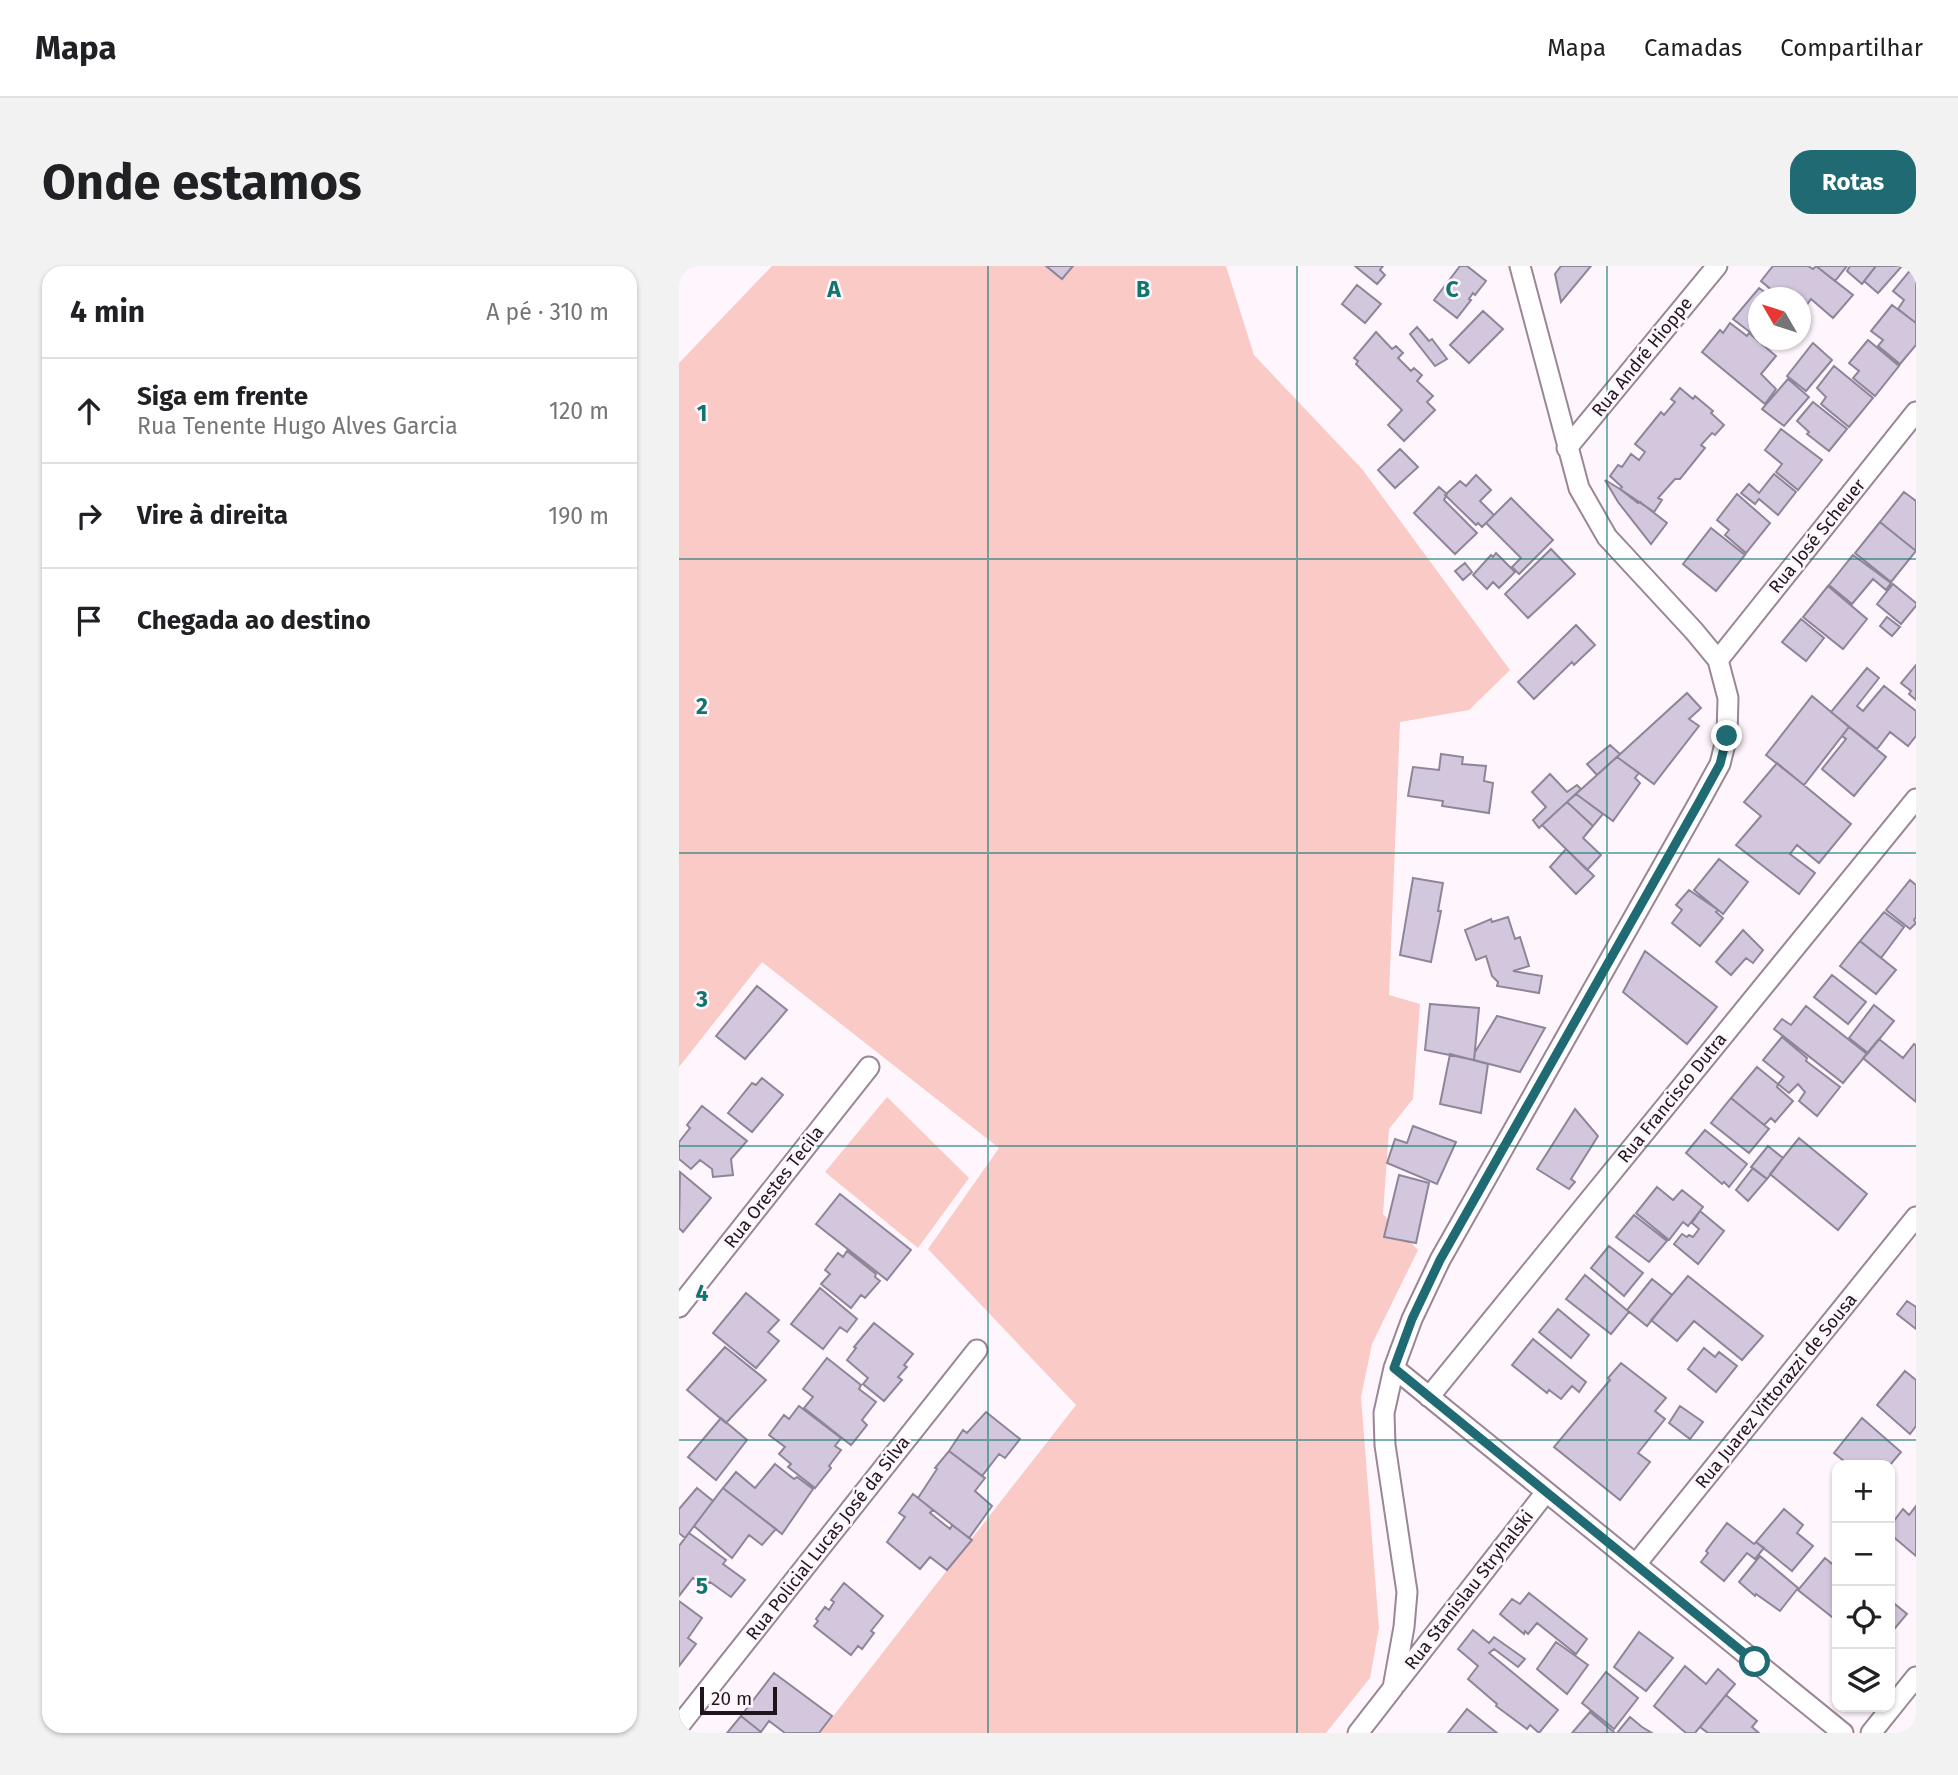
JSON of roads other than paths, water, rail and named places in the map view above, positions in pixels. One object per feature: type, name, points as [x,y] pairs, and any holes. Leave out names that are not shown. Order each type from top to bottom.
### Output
[{"type":"street","points":[[1393,1688],[1404,1628],[1407,1592],[1385,1445],[1384,1413],[1394,1368],[1412,1319],[1440,1260],[1720,764],[1727,736],[1728,698],[1717,660],[1694,631],[1607,537],[1579,488],[1520,266]]},
{"type":"street","name":"Rua André Hioppe","points":[[1567,448],[1717,266]]},
{"type":"street","name":"Rua José Scheuer","points":[[1717,660],[1916,412]]},
{"type":"street","name":"Rua Francisco Dutra","points":[[1429,1397],[1916,799]]},
{"type":"street","name":"Rua Orestes Tecila","points":[[679,1307],[869,1067]]},
{"type":"street","name":"Rua Juarez Vittorazzi de Sousa","points":[[1636,1564],[1916,1217]]},
{"type":"street","name":"Rua Policial Lucas José da Silva","points":[[679,1726],[977,1350]]},
{"type":"street","points":[[1394,1368],[1843,1733]]},
{"type":"street","name":"Rua Stanislau Stryhalski","points":[[1358,1733],[1546,1493]]},
{"type":"street","points":[[1871,1733],[1916,1677]]}]
